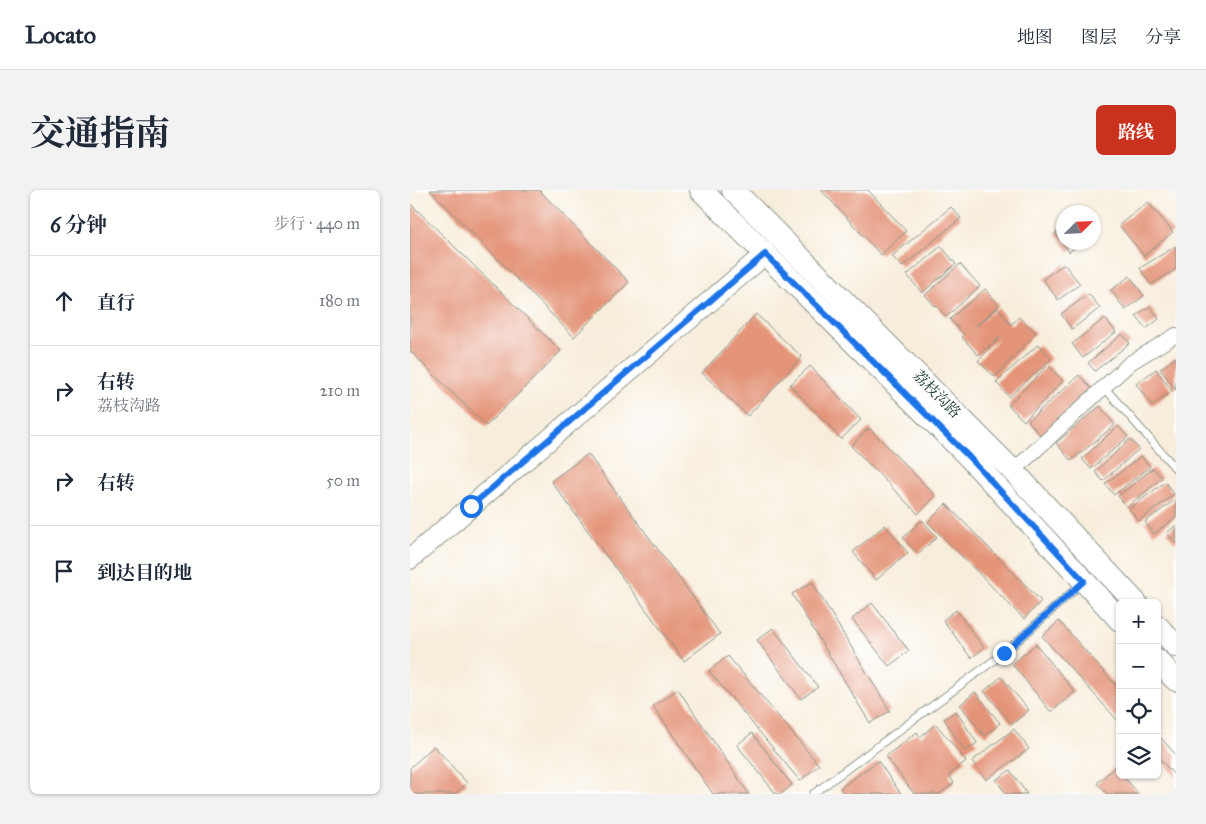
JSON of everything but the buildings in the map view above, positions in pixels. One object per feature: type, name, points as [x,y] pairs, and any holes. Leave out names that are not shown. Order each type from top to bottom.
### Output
[{"type":"main road","name":"荔枝沟路","points":[[701,190],[969,457],[1116,616]]},
{"type":"main road","name":"荔枝沟路","points":[[733,190],[1013,471],[1132,599]]},
{"type":"main road","points":[[1161,630],[1176,646]]},
{"type":"main road","points":[[1161,664],[1176,680]]},
{"type":"street","points":[[410,559],[765,254]]},
{"type":"street","points":[[1013,471],[1130,363],[1176,335]]},
{"type":"lane","points":[[1104,387],[1176,470]]},
{"type":"lane","points":[[814,794],[1004,653],[1084,581]]},
{"type":"route","points":[[471,506],[765,254],[969,457],[1084,581],[1004,653]]}]
